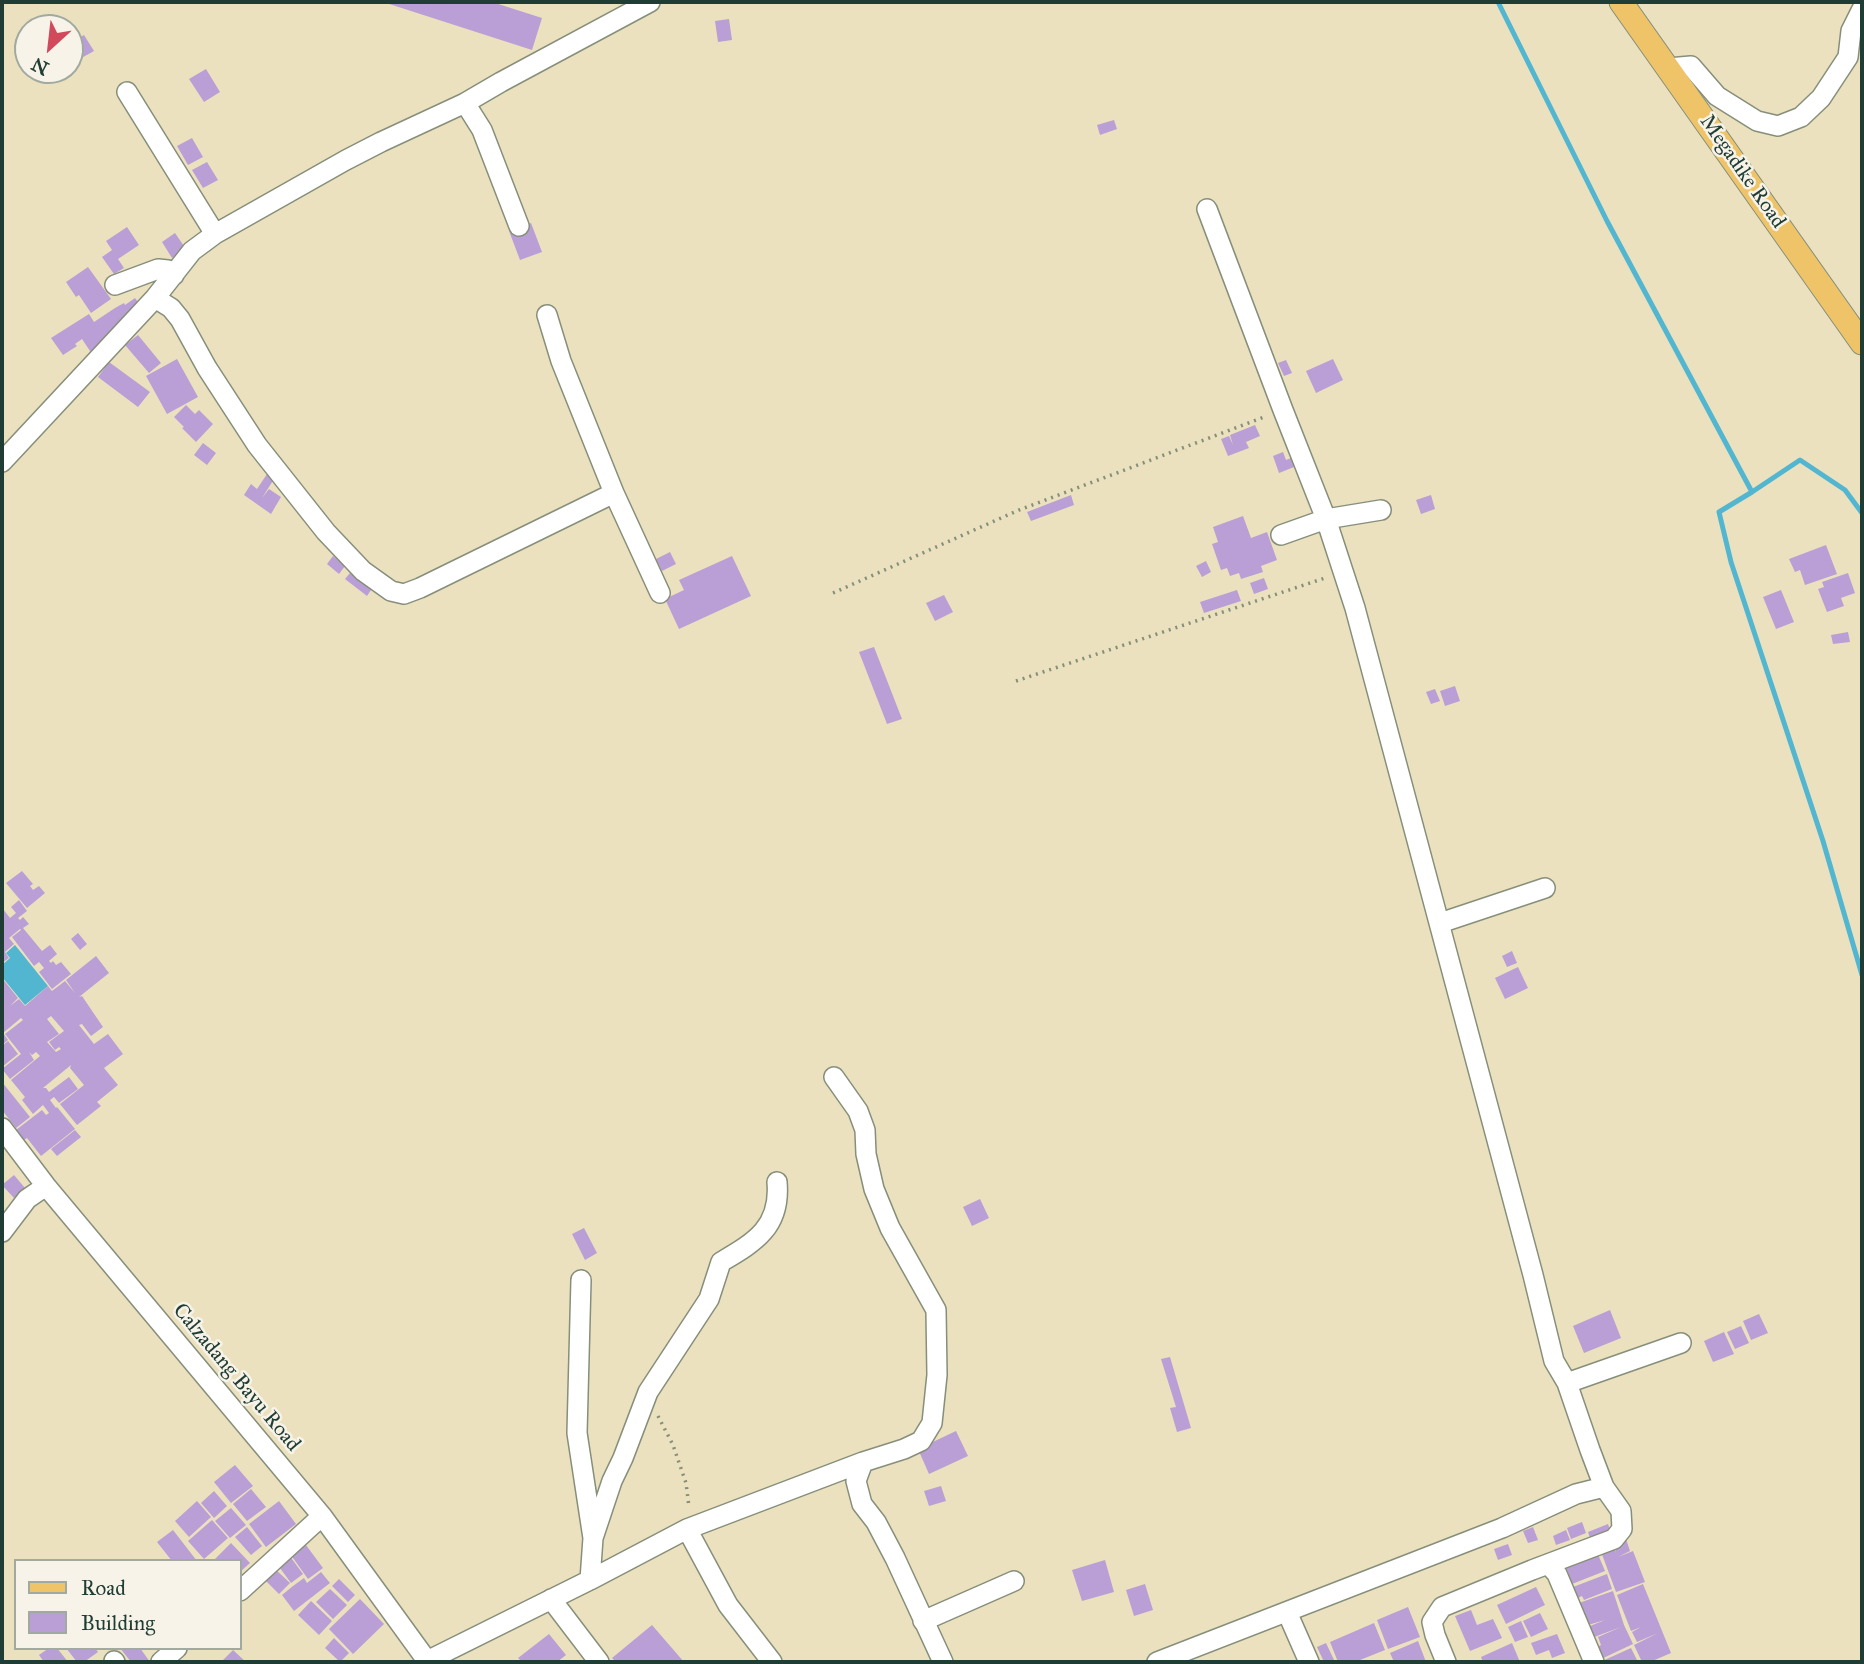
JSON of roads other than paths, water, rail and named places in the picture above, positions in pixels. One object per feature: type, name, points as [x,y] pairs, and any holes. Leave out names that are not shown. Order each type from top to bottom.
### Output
[{"type":"main road","name":"Megadike Road","points":[[1622,2],[1862,342]]},
{"type":"street","points":[[2,462],[155,298],[192,251],[215,234],[369,148],[465,103],[650,2]]},
{"type":"street","points":[[1668,68],[1691,66],[1717,96],[1757,121],[1778,126],[1801,117],[1855,58],[1851,31],[1862,9]]},
{"type":"street","points":[[127,92],[215,234]]},
{"type":"street","points":[[465,103],[482,131],[519,226]]},
{"type":"street","points":[[1207,209],[1326,519],[1359,621],[1534,1275],[1554,1362],[1567,1383],[1604,1487],[1621,1511],[1623,1521],[1620,1534],[1607,1542],[1442,1606],[1432,1622],[1446,1662]]},
{"type":"street","points":[[115,285],[158,269],[168,270],[174,275]]},
{"type":"street","points":[[155,298],[180,319],[207,368],[257,445],[326,532],[363,570],[391,591],[404,593],[420,588],[614,493]]},
{"type":"street","points":[[547,316],[561,361],[614,493],[660,593]]},
{"type":"street","points":[[1281,535],[1326,519],[1381,510]]},
{"type":"street","points":[[1440,923],[1545,888]]},
{"type":"street","points":[[427,1662],[687,1529],[921,1441],[932,1423],[937,1375],[936,1310],[890,1228],[874,1189],[866,1154],[865,1130],[858,1111],[834,1077]]},
{"type":"street","name":"Calzadang Bayu Road","points":[[2,1128],[46,1186],[322,1516],[427,1662]]},
{"type":"street","points":[[593,1538],[612,1481],[648,1392],[709,1299],[721,1262],[750,1245],[764,1232],[774,1215],[777,1182]]},
{"type":"street","points":[[2,1232],[27,1199],[46,1186]]},
{"type":"street","points":[[581,1280],[577,1433],[593,1538],[590,1580]]},
{"type":"street","points":[[1567,1383],[1681,1343]]},
{"type":"street","points":[[863,1462],[856,1481],[862,1504],[876,1522],[895,1558],[943,1662]]},
{"type":"street","points":[[1157,1662],[1502,1528],[1576,1494],[1604,1487]]},
{"type":"street","points":[[242,1589],[322,1516]]},
{"type":"street","points":[[687,1529],[728,1605],[772,1662]]},
{"type":"street","points":[[1548,1564],[1557,1574],[1594,1662]]},
{"type":"street","points":[[923,1621],[1014,1581]]},
{"type":"street","points":[[551,1599],[599,1662]]},
{"type":"street","points":[[1287,1612],[1309,1662]]},
{"type":"street","points":[[161,1662],[175,1650]]},
{"type":"water","points":[[15,945],[48,986],[25,1005],[2,977],[2,965],[10,958],[6,953]]},
{"type":"waterway","points":[[1498,2],[1607,221],[1752,492],[1800,460],[1845,490],[1862,513]]},
{"type":"waterway","points":[[1752,492],[1719,512],[1731,562],[1823,841],[1862,975]]}]
